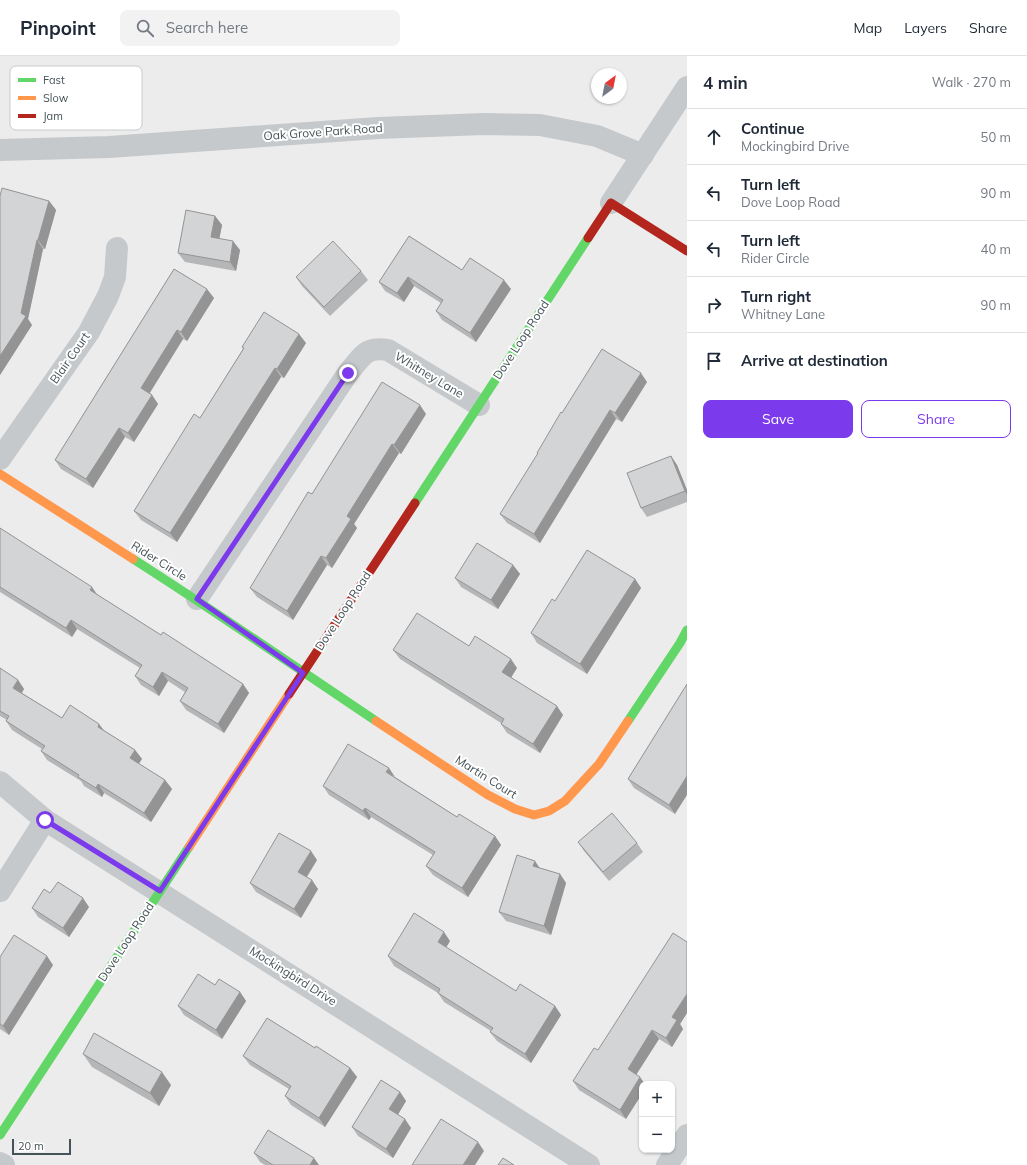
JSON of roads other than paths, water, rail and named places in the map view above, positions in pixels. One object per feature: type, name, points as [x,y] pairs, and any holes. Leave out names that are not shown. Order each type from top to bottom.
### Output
[{"type":"street","name":"Dove Loop Road","points":[[0,1135],[687,87]]},
{"type":"street","name":"Oak Grove Park Road","points":[[0,150],[109,147],[378,128],[484,124],[540,125],[597,136],[643,155]]},
{"type":"street","points":[[611,203],[687,251]]},
{"type":"street","name":"Blair Court","points":[[0,459],[89,332],[108,296],[115,277],[117,248]]},
{"type":"street","name":"Whitney Lane","points":[[197,599],[348,373],[367,352],[377,348],[388,350],[478,405]]},
{"type":"street","name":"Rider Circle","points":[[0,474],[197,599],[303,673]]},
{"type":"street","name":"Martin Court","points":[[303,673],[488,794],[515,809],[534,815],[549,811],[565,801],[599,764],[680,643],[687,630]]},
{"type":"street","name":"Mockingbird Drive","points":[[0,782],[45,820],[160,891],[589,1165]]},
{"type":"street","points":[[0,890],[45,820]]},
{"type":"street","points":[[667,1165],[687,1135]]},
{"type":"street","points":[[0,1163],[4,1165]]}]
